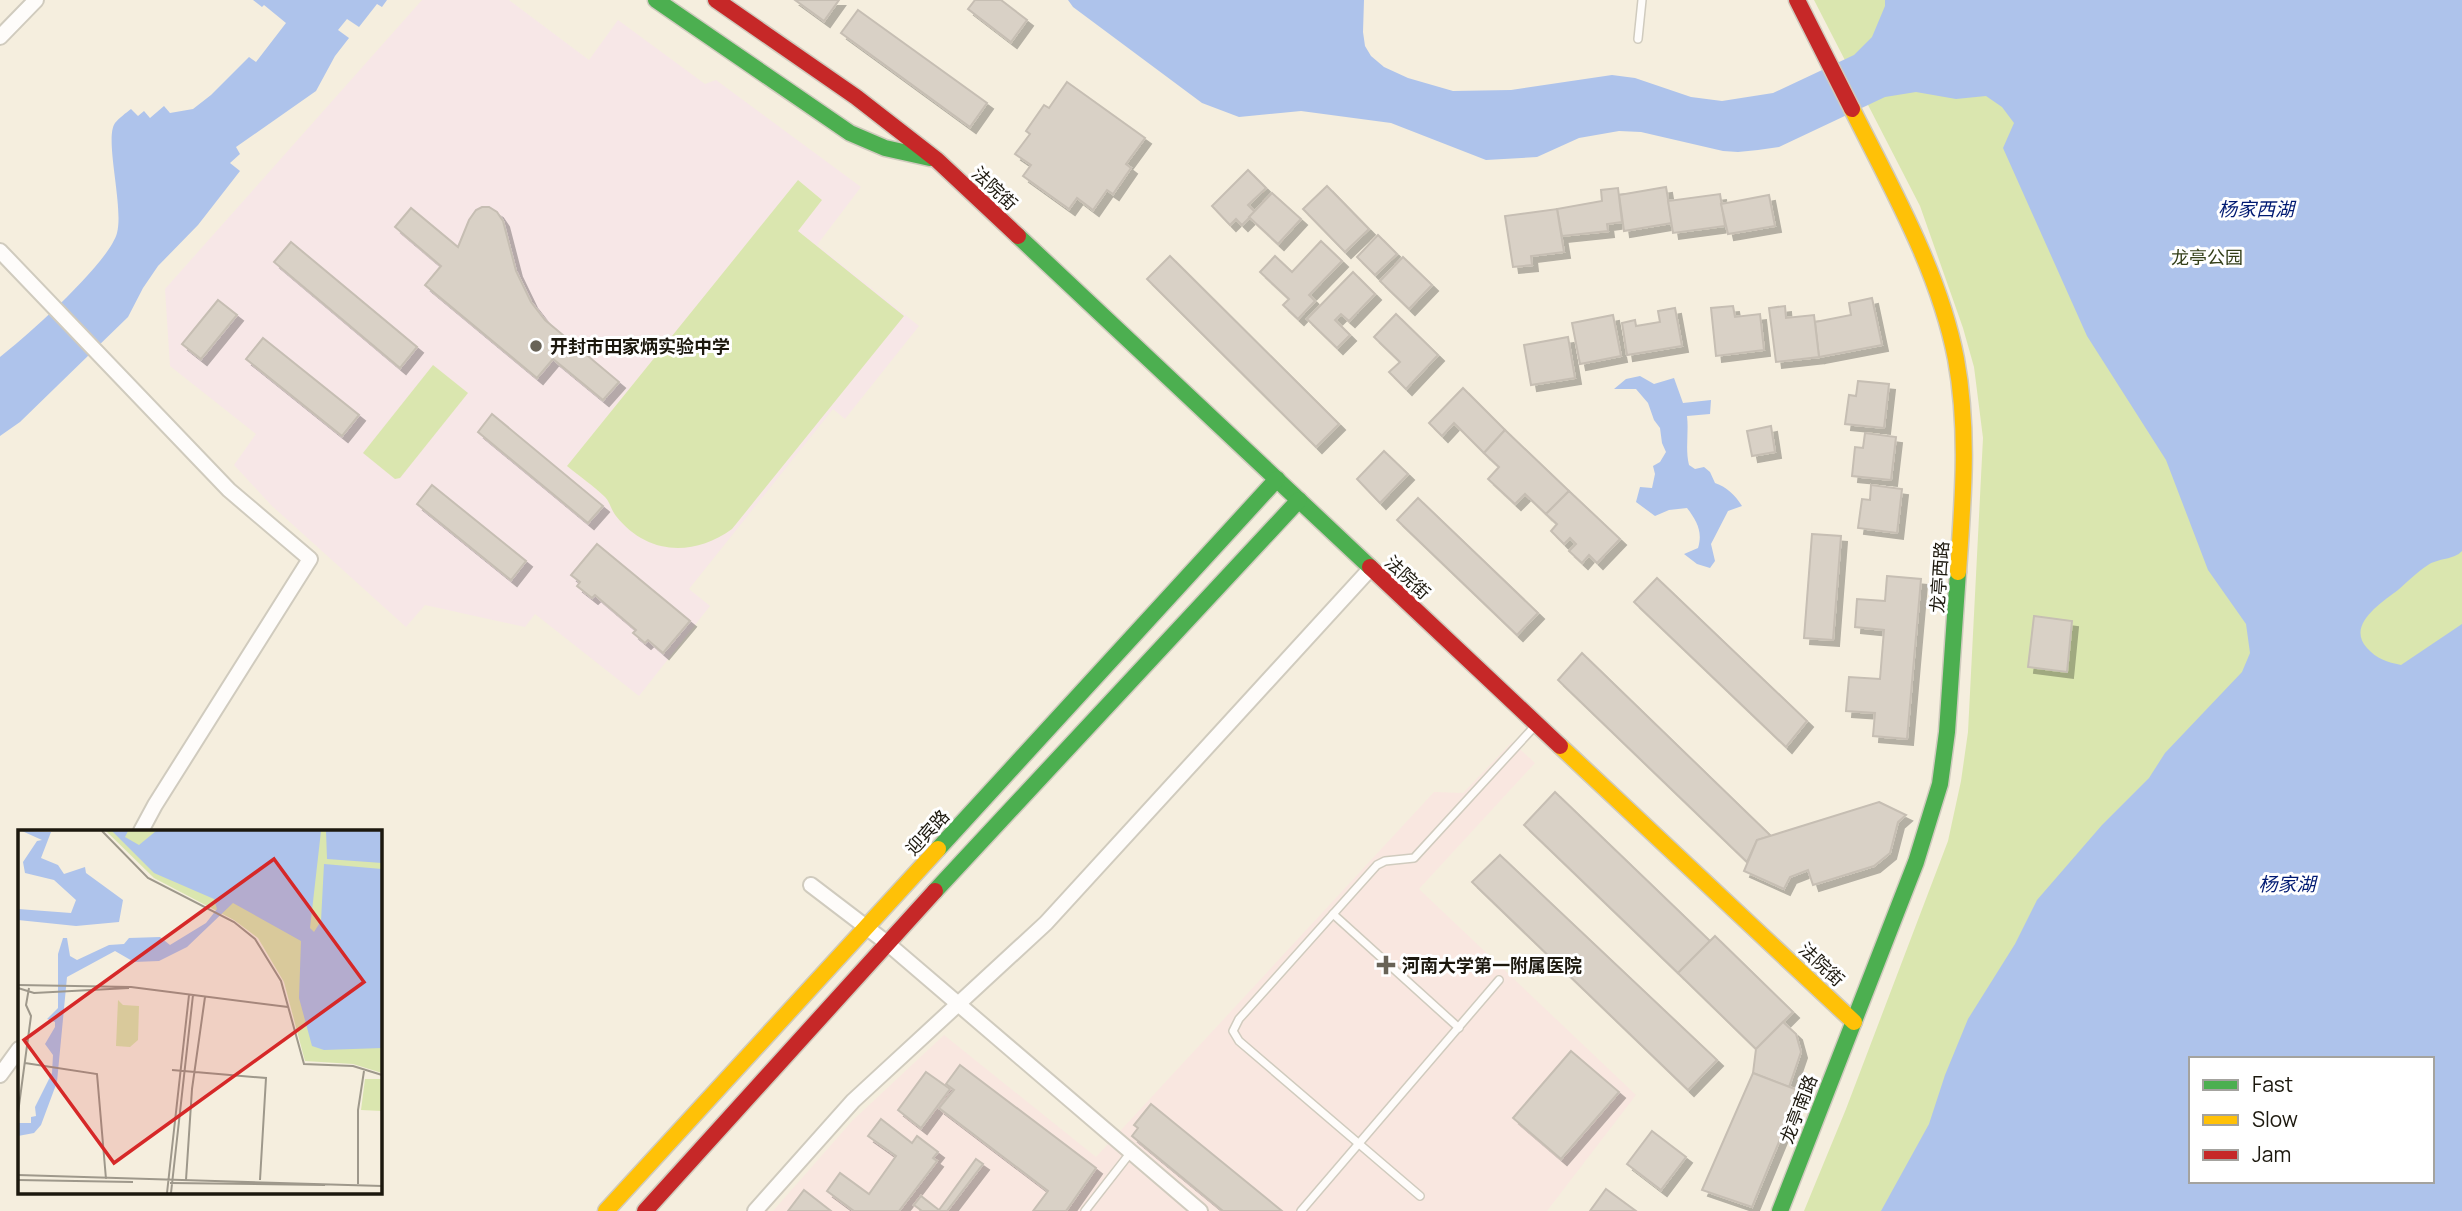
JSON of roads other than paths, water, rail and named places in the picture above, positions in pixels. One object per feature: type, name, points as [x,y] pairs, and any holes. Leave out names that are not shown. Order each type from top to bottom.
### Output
[{"type":"street","points":[[0,37],[36,0]]},
{"type":"street","points":[[656,0],[850,133],[884,148],[937,160]]},
{"type":"street","name":"法院街","points":[[716,0],[856,97],[937,160],[1854,1022]]},
{"type":"street","name":"龙亭西路","points":[[1797,0],[1909,221],[1948,326],[1964,427],[1965,470],[1947,732],[1940,784],[1916,862],[1854,1022]]},
{"type":"street","points":[[1,252],[229,490],[310,559],[142,830]]},
{"type":"street","name":"迎宾路","points":[[606,1211],[1277,479]]},
{"type":"street","points":[[645,1211],[887,943],[1299,500]]},
{"type":"street","points":[[755,1211],[853,1101],[1046,923],[1371,568]]},
{"type":"street","points":[[811,886],[887,943],[1200,1211]]},
{"type":"street","name":"龙亭南路","points":[[1780,1211],[1854,1022]]},
{"type":"street","points":[[0,1075],[18,1050]]},
{"type":"lane","points":[[1638,38],[1642,0]]},
{"type":"lane","points":[[1420,1196],[1239,1041],[1233,1031],[1239,1019],[1380,862],[1414,858],[1537,723]]},
{"type":"lane","points":[[1333,914],[1459,1028]]},
{"type":"lane","points":[[1301,1211],[1499,980]]},
{"type":"lane","points":[[1085,1211],[1131,1152]]},
{"type":"water","points":[[253,0],[387,0],[382,7],[377,4],[359,27],[347,19],[338,30],[349,38],[335,56],[316,91],[236,147],[240,154],[230,163],[240,171],[198,225],[158,266],[128,317],[20,422],[0,436],[0,357],[83,280],[111,246],[117,233],[118,207],[112,143],[115,123],[131,109],[138,116],[144,111],[150,118],[164,106],[170,113],[193,109],[249,57],[256,62],[286,23],[264,5],[262,7]]},
{"type":"water","name":"龙亭公园","points":[[1068,0],[1364,0],[1363,32],[1365,46],[1371,56],[1384,67],[1408,78],[1453,91],[1511,90],[1612,75],[1635,78],[1691,97],[1722,101],[1773,93],[1854,55],[1872,37],[1885,0],[2462,0],[2462,551],[2420,571],[2368,615],[2361,631],[2362,639],[2371,652],[2382,660],[2401,665],[2462,624],[2462,1211],[1881,1211],[1929,1124],[1968,1019],[2015,944],[2037,900],[2102,825],[2149,778],[2165,753],[2242,672],[2250,653],[2246,624],[2208,570],[2166,460],[2087,336],[2003,148],[2014,123],[2002,107],[1986,96],[1956,99],[1916,92],[1885,97],[1779,147],[1723,151],[1641,132],[1619,131],[1579,138],[1537,157],[1486,160],[1391,123],[1301,111],[1239,117],[1202,103],[1073,7]]},
{"type":"water","points":[[1640,376],[1654,384],[1674,378],[1683,403],[1711,400],[1710,414],[1687,416],[1689,465],[1695,469],[1704,467],[1710,472],[1715,483],[1730,492],[1742,506],[1728,511],[1711,544],[1715,561],[1710,568],[1697,564],[1684,554],[1698,548],[1700,537],[1696,522],[1687,508],[1669,510],[1655,516],[1636,502],[1640,487],[1652,488],[1655,474],[1653,466],[1660,462],[1666,452],[1660,428],[1648,403],[1636,389],[1614,389],[1626,379]]},
{"type":"place","name":"开封市田家炳实验中学","points":[[536,346]]},
{"type":"place","name":"河南大学第一附属医院","points":[[1386,965]]},
{"type":"water label","name":"杨家西湖","points":[[2256,209]]},
{"type":"water label","name":"杨家湖","points":[[2287,884]]}]
